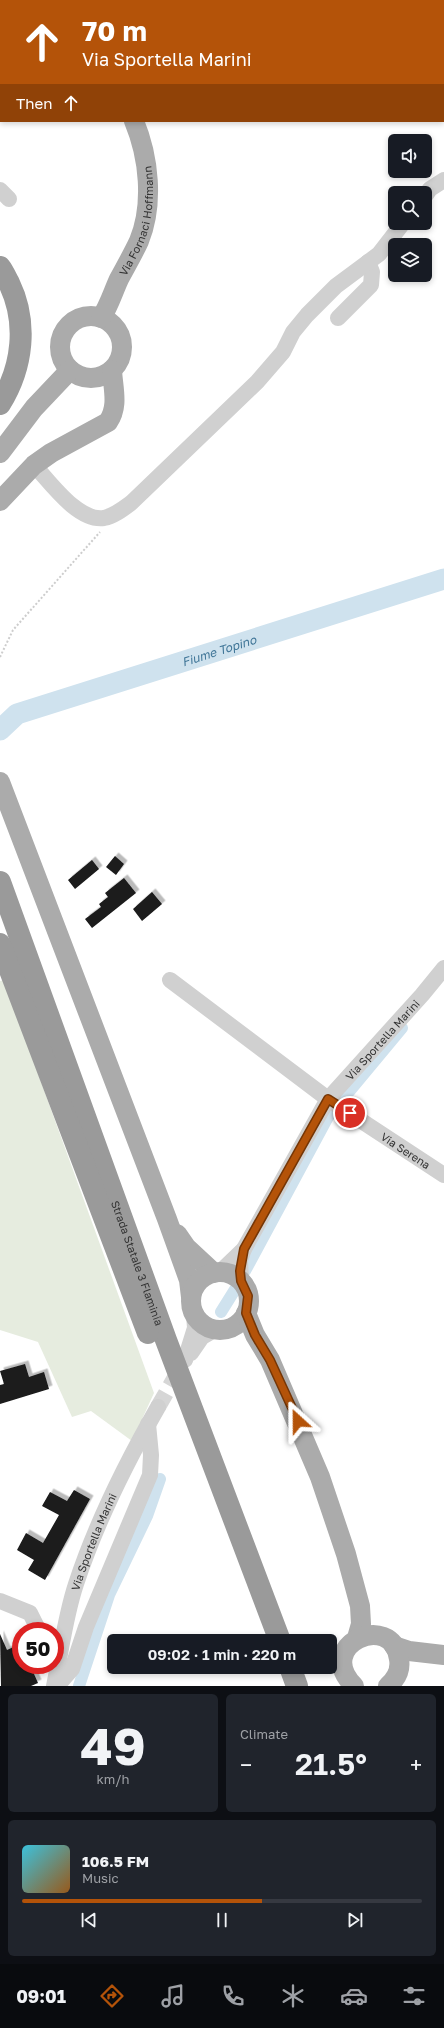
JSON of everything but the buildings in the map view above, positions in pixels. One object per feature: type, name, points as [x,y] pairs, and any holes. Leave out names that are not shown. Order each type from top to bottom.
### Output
[{"type":"highway","points":[[0,267],[15,295],[21,327],[20,355],[13,379],[1,401]]},
{"type":"highway","name":"Strada Statale 3 Flaminia","points":[[0,882],[166,1340],[277,1634]]},
{"type":"highway","name":"Strada Statale 3 Flaminia","points":[[0,944],[262,1634]]},
{"type":"highway","points":[[278,1674],[282,1686]]},
{"type":"highway","points":[[293,1674],[297,1686]]},
{"type":"main road","name":"Via Fornaci Hoffmann","points":[[101,318],[139,240],[144,221],[148,196],[146,165],[142,140],[134,122]]},
{"type":"main road","points":[[91,316],[101,318],[113,325],[120,336],[122,354],[112,370],[103,376],[85,378],[70,370],[64,362],[61,352],[61,341],[64,331],[80,318],[91,316]]},
{"type":"main road","points":[[0,453],[34,408],[70,370]]},
{"type":"main road","points":[[0,501],[34,465],[51,453],[108,422],[114,414],[116,402],[112,370]]},
{"type":"main road","points":[[93,378],[100,389],[104,400],[101,419],[93,430]]},
{"type":"main road","points":[[0,782],[167,1219],[189,1280],[193,1306],[206,1327],[240,1336],[270,1360]]},
{"type":"main road","points":[[167,1219],[186,1247],[217,1273],[227,1273],[241,1281],[248,1296],[246,1313],[255,1335],[270,1360],[320,1477],[346,1554],[360,1606],[361,1624],[357,1638]]},
{"type":"main road","name":"Via Sportella Marini","points":[[193,1306],[199,1282],[206,1276],[217,1273]]},
{"type":"main road","points":[[218,1330],[236,1325],[246,1313]]},
{"type":"main road","points":[[360,1606],[369,1622],[388,1641],[398,1654],[392,1682]]},
{"type":"main road","points":[[354,1686],[347,1679],[343,1661],[345,1652],[350,1644],[357,1638],[373,1635],[409,1651],[444,1655]]},
{"type":"main road","points":[[392,1682],[423,1652]]},
{"type":"street","points":[[432,188],[444,180]]},
{"type":"street","points":[[34,465],[73,507],[91,517],[104,518],[131,503],[257,382],[283,352],[293,332],[307,315],[336,286],[379,254],[398,230]]},
{"type":"street","points":[[338,318],[371,285],[372,272],[368,262]]},
{"type":"street","name":"Via Sportella Marini","points":[[217,1273],[244,1249],[328,1099],[422,995],[444,968]]},
{"type":"street","name":"Via Serena","points":[[170,980],[328,1099],[444,1175]]},
{"type":"street","points":[[241,1281],[240,1260],[244,1249]]},
{"type":"street","points":[[193,1306],[195,1328],[185,1360],[202,1337],[218,1330]]},
{"type":"street","name":"Via Sportella Marini","points":[[56,1686],[68,1614],[78,1579],[105,1509],[158,1407]]},
{"type":"street","points":[[56,1686],[72,1669],[86,1627],[150,1475],[152,1455],[148,1424]]},
{"type":"street","points":[[0,1601],[30,1613],[34,1622]]},
{"type":"path","points":[[0,657],[13,630],[101,530],[104,518]]},
{"type":"shaded area","points":[[4,980],[154,1393],[132,1441],[91,1411],[72,1417],[38,1342],[0,1330],[0,981]]},
{"type":"waterway","name":"Fiume Topino","points":[[0,730],[17,714],[444,579]]},
{"type":"waterway","points":[[245,1271],[328,1117],[402,1028]]},
{"type":"waterway","points":[[221,1312],[236,1288]]},
{"type":"waterway","points":[[79,1686],[109,1595],[147,1516],[160,1479]]},
{"type":"tunnel","points":[[158,1407],[181,1367]]},
{"type":"route","points":[[298,1421],[270,1360],[255,1335],[246,1313],[249,1305],[248,1296],[246,1288],[241,1281],[240,1260],[244,1249],[328,1099],[350,1113]]}]
